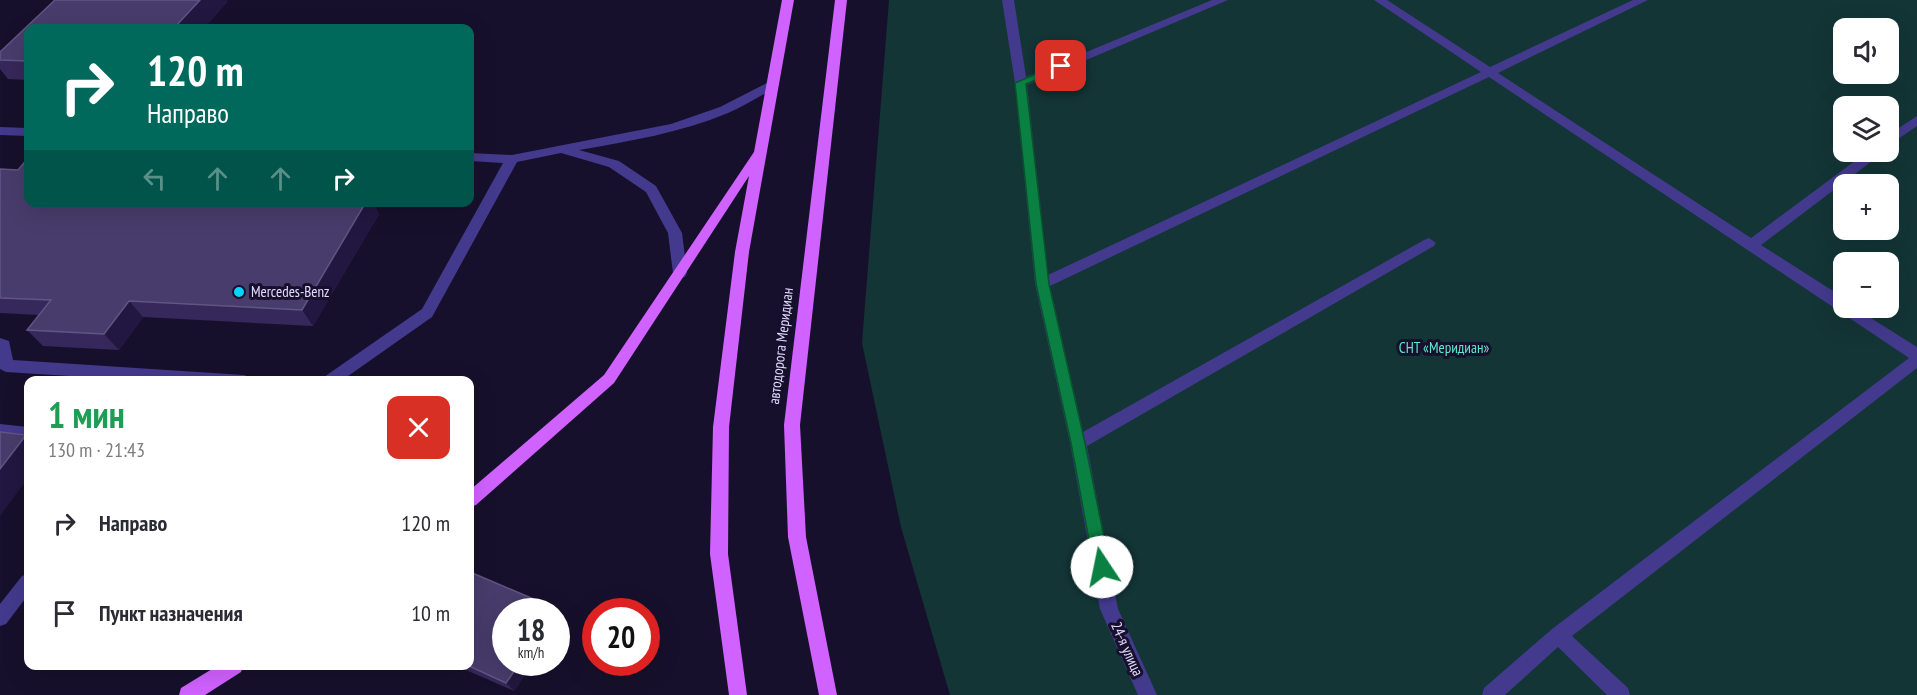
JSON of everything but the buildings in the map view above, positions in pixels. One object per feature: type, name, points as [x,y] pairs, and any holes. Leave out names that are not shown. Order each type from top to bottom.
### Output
[{"type":"main road","points":[[738,695],[719,554],[721,428],[742,252],[788,0]]},
{"type":"main road","name":"автодорога Меридиан","points":[[828,695],[797,537],[792,425],[841,0]]},
{"type":"main road","points":[[474,497],[609,379],[761,148]]},
{"type":"main road","points":[[188,695],[228,670]]},
{"type":"lane","name":"24-я улица","points":[[1008,0],[1021,83],[1042,284],[1078,443],[1109,609],[1148,695]]},
{"type":"lane","points":[[1021,83],[1222,0]]},
{"type":"lane","points":[[1380,0],[1833,300]]},
{"type":"lane","points":[[1042,284],[1642,0]]},
{"type":"lane","points":[[474,157],[512,159],[556,148],[662,130],[724,111],[773,84]]},
{"type":"lane","points":[[1899,134],[1917,120]]},
{"type":"lane","points":[[0,131],[24,132]]},
{"type":"lane","points":[[556,148],[614,164],[651,189],[675,234],[680,273]]},
{"type":"lane","points":[[336,376],[427,314],[512,159]]},
{"type":"lane","points":[[1751,245],[1862,162]]},
{"type":"lane","points":[[1078,443],[1430,243]]},
{"type":"lane","points":[[1861,318],[1917,355]]},
{"type":"lane","points":[[0,344],[4,345],[6,366],[165,376]]},
{"type":"lane","points":[[1491,695],[1558,635],[1917,360]]},
{"type":"lane","points":[[0,431],[24,433]]},
{"type":"lane","points":[[0,618],[24,587]]},
{"type":"lane","points":[[1558,635],[1621,695]]},
{"type":"green space","name":"СНТ «Меридиан»","points":[[889,0],[1917,0],[1917,695],[950,695],[901,527],[862,343]]},
{"type":"place","name":"Mercedes-Benz","points":[[239,292]]},
{"type":"route","points":[[1061,66],[1021,83],[1042,284],[1078,443],[1102,567]]}]
